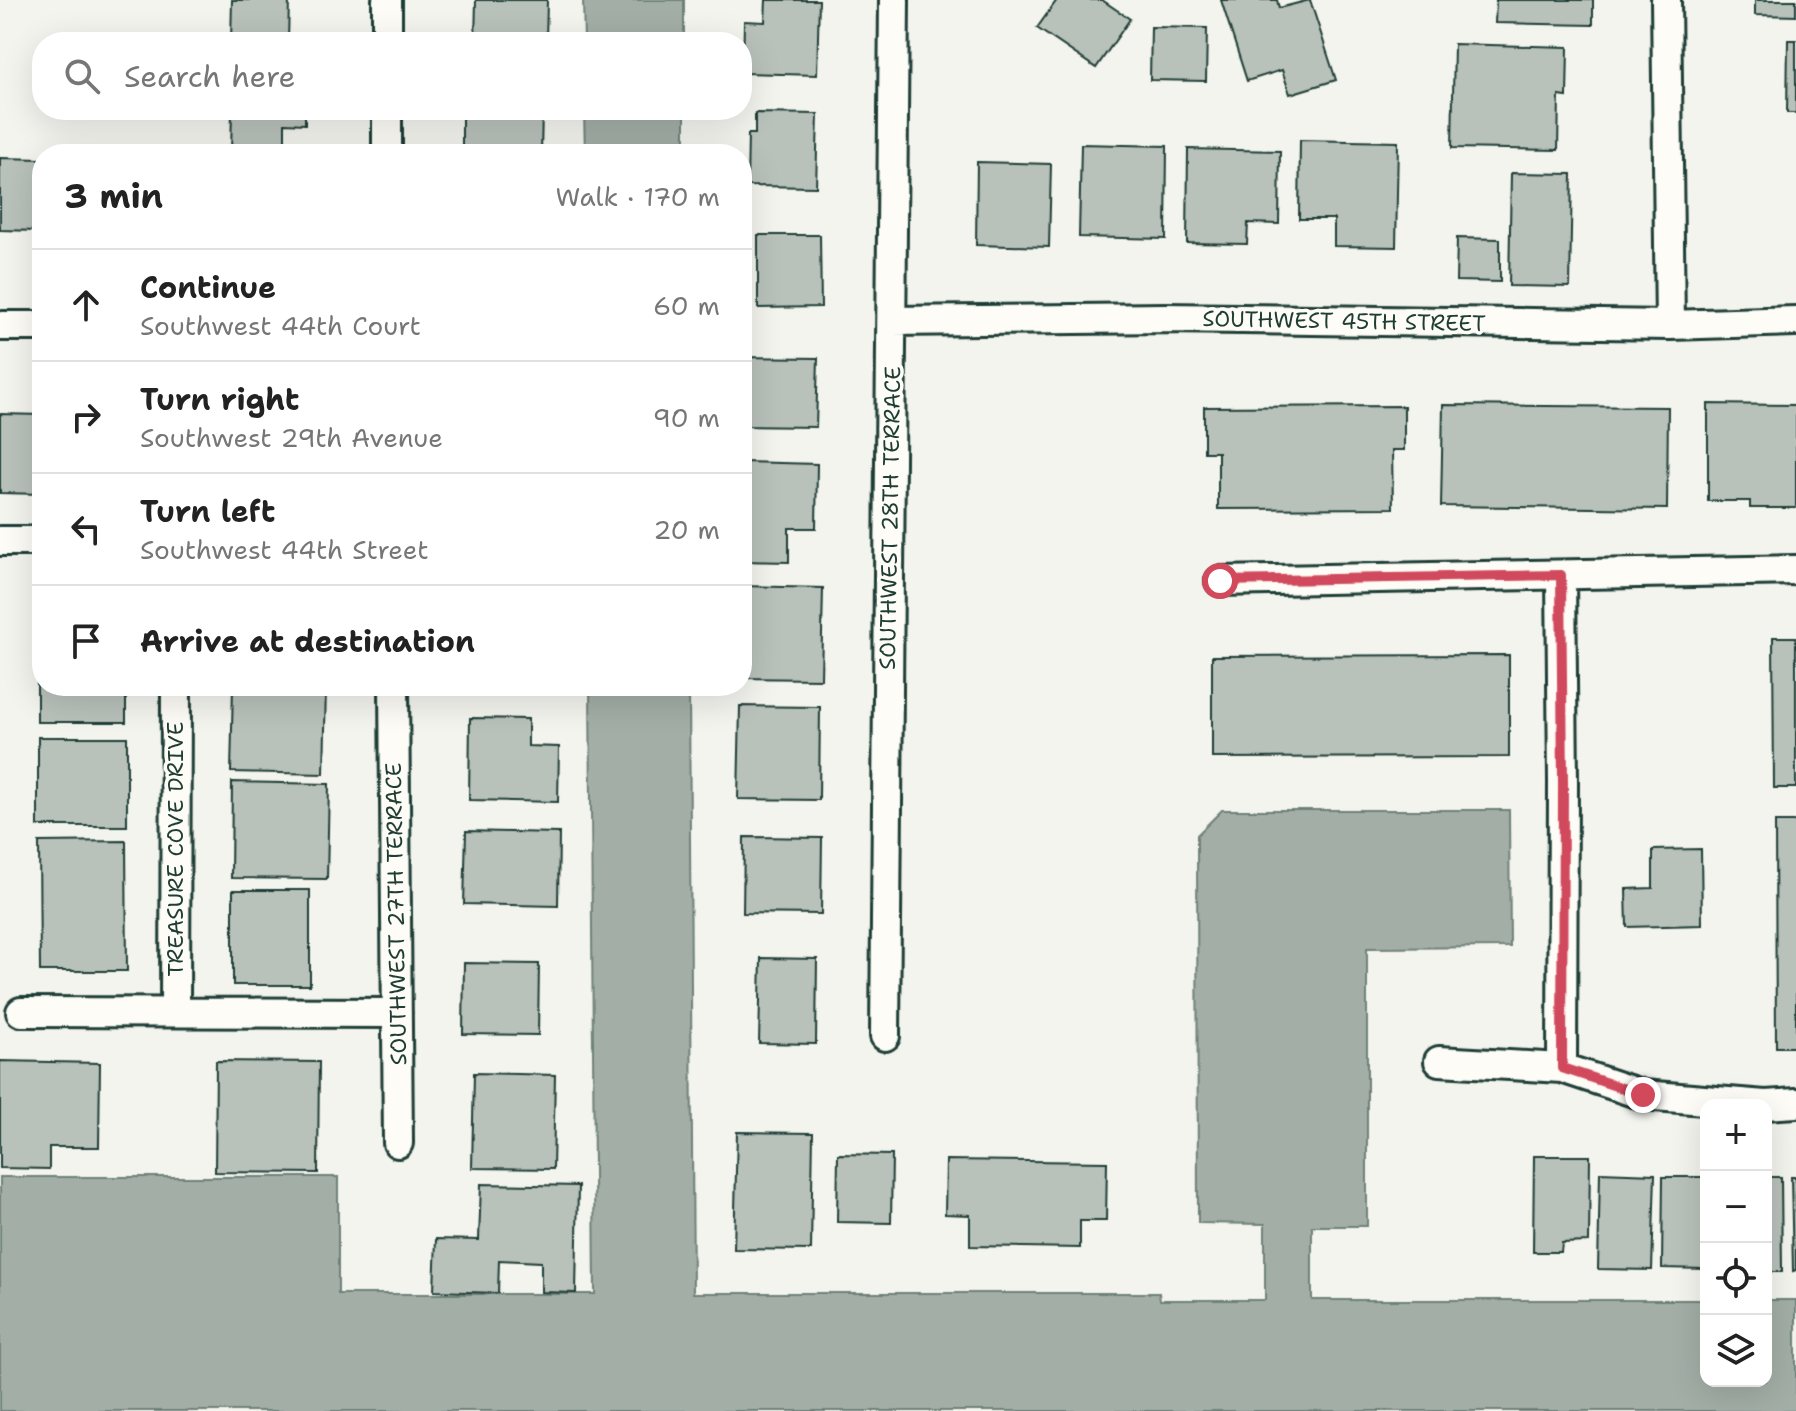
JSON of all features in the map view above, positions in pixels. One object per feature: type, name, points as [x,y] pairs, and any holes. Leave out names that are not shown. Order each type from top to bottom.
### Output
[{"type":"street","points":[[387,0],[387,32]]},
{"type":"street","name":"SOUTHWEST 28TH TERRACE","points":[[885,1036],[894,0]]},
{"type":"street","points":[[1666,0],[1670,325]]},
{"type":"street","points":[[387,120],[387,144]]},
{"type":"street","name":"SOUTHWEST 45TH STREET","points":[[892,321],[1165,318],[1670,325],[1796,321]]},
{"type":"street","points":[[0,326],[32,326]]},
{"type":"street","points":[[0,541],[32,541]]},
{"type":"street","points":[[1220,581],[1796,570]]},
{"type":"street","points":[[1561,575],[1562,1068]]},
{"type":"street","name":"TREASURE COVE DRIVE","points":[[175,1012],[176,696]]},
{"type":"street","name":"SOUTHWEST 27TH TERRACE","points":[[394,696],[398,1143]]},
{"type":"street","points":[[21,1012],[397,1013]]},
{"type":"street","points":[[1439,1061],[1562,1068],[1643,1095],[1765,1105],[1796,1103]]},
{"type":"shaded area","points":[[583,0],[684,0],[684,32],[584,32]]},
{"type":"shaded area","points":[[584,120],[685,120],[685,144],[585,144]]},
{"type":"shaded area","points":[[590,696],[689,696],[693,1293],[1159,1293],[1160,1300],[1265,1300],[1265,1224],[1198,1223],[1197,835],[1222,810],[1509,810],[1510,947],[1367,948],[1367,1226],[1312,1226],[1312,1300],[1700,1300],[1700,1387],[1772,1387],[1772,1300],[1796,1300],[1796,1411],[0,1411],[0,1177],[338,1177],[338,1294],[595,1294]]},
{"type":"building","points":[[232,0],[289,0],[288,32],[231,32]]},
{"type":"building","points":[[476,0],[547,0],[546,32],[475,32]]},
{"type":"building","points":[[766,0],[819,0],[817,75],[752,73],[752,32],[744,32],[744,21],[765,22]]},
{"type":"building","points":[[1057,0],[1102,0],[1130,19],[1096,68],[1037,28]]},
{"type":"building","points":[[1221,0],[1277,0],[1279,8],[1310,0],[1336,80],[1290,94],[1282,70],[1247,81]]},
{"type":"building","points":[[1496,0],[1593,0],[1593,25],[1495,23]]},
{"type":"building","points":[[1755,0],[1796,0],[1796,16],[1755,15]]},
{"type":"building","points":[[1151,27],[1207,28],[1206,81],[1150,80]]},
{"type":"building","points":[[1788,40],[1796,40],[1796,113],[1787,113]]},
{"type":"building","points":[[1454,44],[1568,47],[1567,97],[1559,96],[1558,150],[1452,148]]},
{"type":"building","points":[[755,113],[818,114],[816,187],[752,186],[752,144],[748,144],[748,134],[755,134]]},
{"type":"building","points":[[232,120],[305,120],[305,124],[285,123],[285,144],[231,144]]},
{"type":"building","points":[[462,120],[542,120],[541,144],[462,144]]},
{"type":"building","points":[[1300,140],[1398,142],[1396,247],[1334,246],[1334,219],[1299,219]]},
{"type":"building","points":[[1081,144],[1167,146],[1166,239],[1079,237]]},
{"type":"building","points":[[1188,149],[1280,151],[1279,224],[1248,223],[1247,244],[1187,243]]},
{"type":"building","points":[[0,158],[32,159],[32,231],[0,230]]},
{"type":"building","points":[[977,162],[1051,164],[1049,247],[976,245]]},
{"type":"building","points":[[1511,173],[1572,174],[1570,287],[1509,286]]},
{"type":"building","points":[[758,235],[820,235],[821,307],[758,308]]},
{"type":"building","points":[[1457,238],[1500,239],[1500,282],[1456,281]]},
{"type":"building","points":[[752,357],[818,358],[816,427],[752,426]]},
{"type":"building","points":[[1708,404],[1796,405],[1796,508],[1750,508],[1750,501],[1708,501]]},
{"type":"building","points":[[1443,405],[1668,407],[1667,509],[1441,506]]},
{"type":"building","points":[[1404,406],[1404,450],[1392,450],[1393,508],[1218,509],[1218,452],[1204,452],[1204,407]]},
{"type":"building","points":[[0,414],[32,415],[32,494],[0,493]]},
{"type":"building","points":[[752,462],[817,464],[816,528],[789,528],[789,562],[752,561]]},
{"type":"building","points":[[752,586],[823,588],[821,679],[752,678]]},
{"type":"building","points":[[1773,637],[1796,637],[1796,788],[1774,788]]},
{"type":"building","points":[[1509,655],[1509,757],[1212,758],[1212,656]]},
{"type":"building","points":[[37,696],[126,696],[126,722],[37,722]]},
{"type":"building","points":[[233,696],[326,696],[324,774],[231,772]]},
{"type":"building","points":[[740,706],[820,707],[819,800],[738,799]]},
{"type":"building","points":[[470,718],[528,719],[528,746],[559,747],[558,802],[469,800]]},
{"type":"building","points":[[38,737],[127,737],[127,826],[38,826]]},
{"type":"building","points":[[232,782],[329,784],[327,879],[231,878]]},
{"type":"building","points":[[1775,822],[1796,822],[1796,1047],[1776,1047]]},
{"type":"building","points":[[466,831],[559,833],[558,906],[464,904]]},
{"type":"building","points":[[744,837],[822,838],[821,914],[743,913]]},
{"type":"building","points":[[126,841],[127,971],[40,971],[39,842]]},
{"type":"building","points":[[1701,849],[1702,925],[1627,927],[1626,889],[1653,888],[1653,850]]},
{"type":"building","points":[[233,890],[310,890],[310,985],[233,985]]},
{"type":"building","points":[[761,958],[817,959],[816,1044],[759,1043]]},
{"type":"building","points":[[464,963],[539,964],[538,1035],[463,1034]]},
{"type":"building","points":[[0,1061],[100,1063],[99,1147],[49,1147],[49,1169],[0,1168]]},
{"type":"building","points":[[216,1061],[319,1062],[318,1173],[215,1172]]},
{"type":"building","points":[[474,1073],[555,1075],[553,1169],[472,1168]]},
{"type":"building","points":[[737,1132],[813,1133],[811,1250],[734,1249]]},
{"type":"building","points":[[838,1154],[892,1155],[891,1223],[837,1222]]},
{"type":"building","points":[[1534,1156],[1590,1156],[1589,1242],[1562,1243],[1561,1252],[1533,1252]]},
{"type":"building","points":[[946,1160],[1107,1162],[1106,1221],[1080,1221],[1080,1248],[970,1246],[970,1215],[945,1214]]},
{"type":"building","points":[[1600,1172],[1655,1174],[1652,1270],[1598,1269]]},
{"type":"building","points":[[1663,1177],[1700,1177],[1700,1269],[1662,1268]]},
{"type":"building","points":[[1772,1177],[1781,1177],[1782,1272],[1772,1272]]},
{"type":"building","points":[[1791,1177],[1796,1177],[1796,1270],[1793,1271]]},
{"type":"building","points":[[481,1184],[578,1186],[576,1293],[541,1292],[541,1262],[499,1260],[498,1293],[434,1291],[436,1239],[479,1240]]},
{"type":"route","points":[[1220,581],[1561,575],[1562,1068],[1643,1095]]}]
